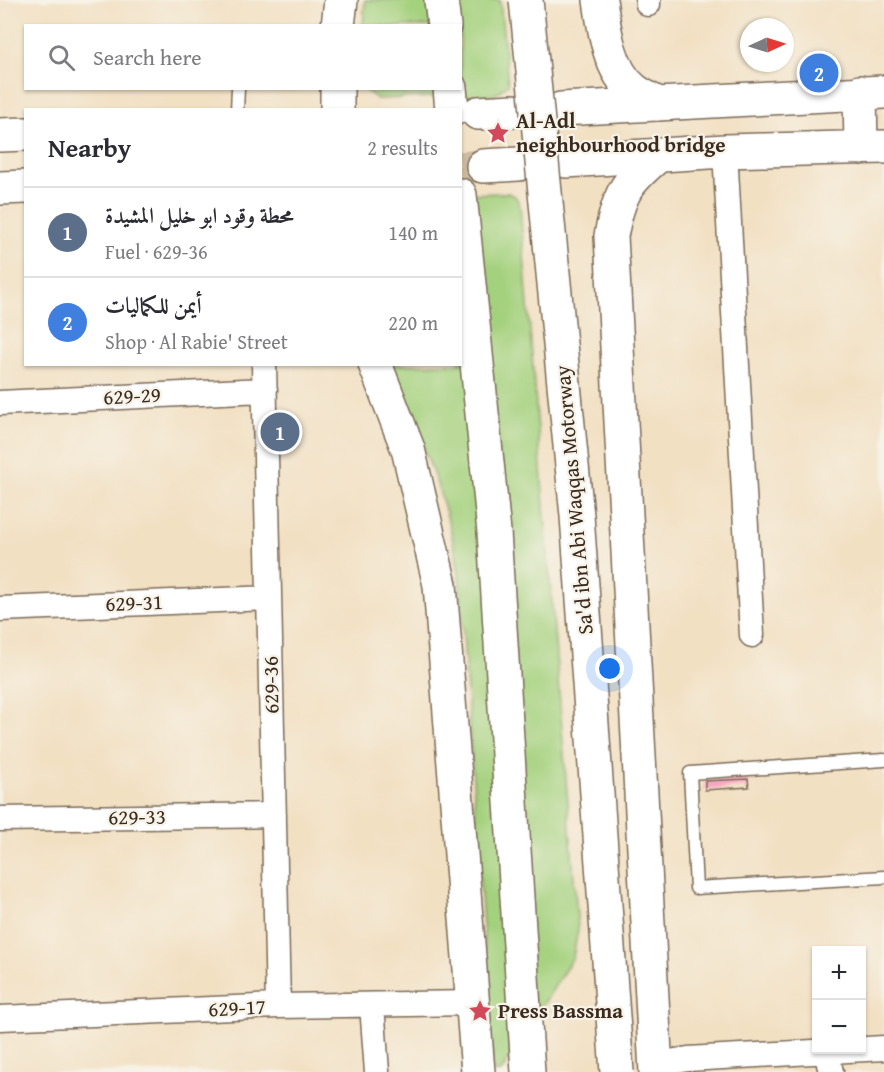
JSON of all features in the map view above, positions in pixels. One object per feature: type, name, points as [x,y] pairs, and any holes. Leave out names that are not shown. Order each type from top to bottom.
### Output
[{"type":"main road","points":[[338,24],[341,0]]},
{"type":"main road","points":[[441,0],[444,24]]},
{"type":"main road","name":"Sa'd ibn Abi Waqqas Motorway","points":[[526,0],[577,516],[617,1072]]},
{"type":"main road","points":[[600,0],[604,27],[616,66],[631,88],[658,104]]},
{"type":"main road","points":[[337,90],[337,108]]},
{"type":"main road","points":[[451,90],[465,111],[514,111]]},
{"type":"main road","points":[[561,109],[872,92],[872,147],[725,151],[566,161]]},
{"type":"main road","points":[[0,135],[24,134]]},
{"type":"main road","points":[[654,1069],[611,236],[617,203],[634,176],[660,154]]},
{"type":"main road","points":[[483,166],[519,164]]},
{"type":"main road","points":[[0,188],[24,187]]},
{"type":"main road","points":[[462,215],[494,532],[528,1072]]},
{"type":"main road","points":[[376,366],[408,449],[440,585],[478,1072]]},
{"type":"street","points":[[725,151],[752,635]]},
{"type":"street","name":"629-36","points":[[264,366],[278,1006]]},
{"type":"street","name":"629-29","points":[[0,403],[265,390]]},
{"type":"street","name":"629-31","points":[[0,609],[269,598]]},
{"type":"street","name":"629-33","points":[[0,819],[274,814]]},
{"type":"street","name":"629-17","points":[[0,1018],[278,1006],[474,1003]]},
{"type":"street","points":[[372,1005],[377,1072]]},
{"type":"street","points":[[654,1069],[688,1059],[828,1062],[884,1048]]},
{"type":"lane","points":[[237,108],[238,90]]},
{"type":"lane","points":[[884,760],[690,772],[696,888],[884,877]]},
{"type":"green space","points":[[365,0],[500,0],[508,84],[495,95],[377,99],[365,90],[462,90],[462,24],[363,24]]},
{"type":"green space","points":[[508,193],[516,197],[520,206],[578,929],[573,957],[501,1072],[493,1072],[459,574],[448,519],[440,493],[391,366],[462,366],[462,194]]},
{"type":"building","points":[[748,779],[749,787],[705,790],[705,781]]},
{"type":"tunnel","points":[[462,168],[483,166]]},
{"type":"place","name":"أيمن للكماليات","points":[[819,73]]},
{"type":"place","name":"Al-Adl neighbourhood bridge","points":[[498,133]]},
{"type":"place","name":"محطة وقود ابو خليل المشيدة","points":[[280,432]]},
{"type":"place","name":"Press Bassma","points":[[480,1011]]}]
